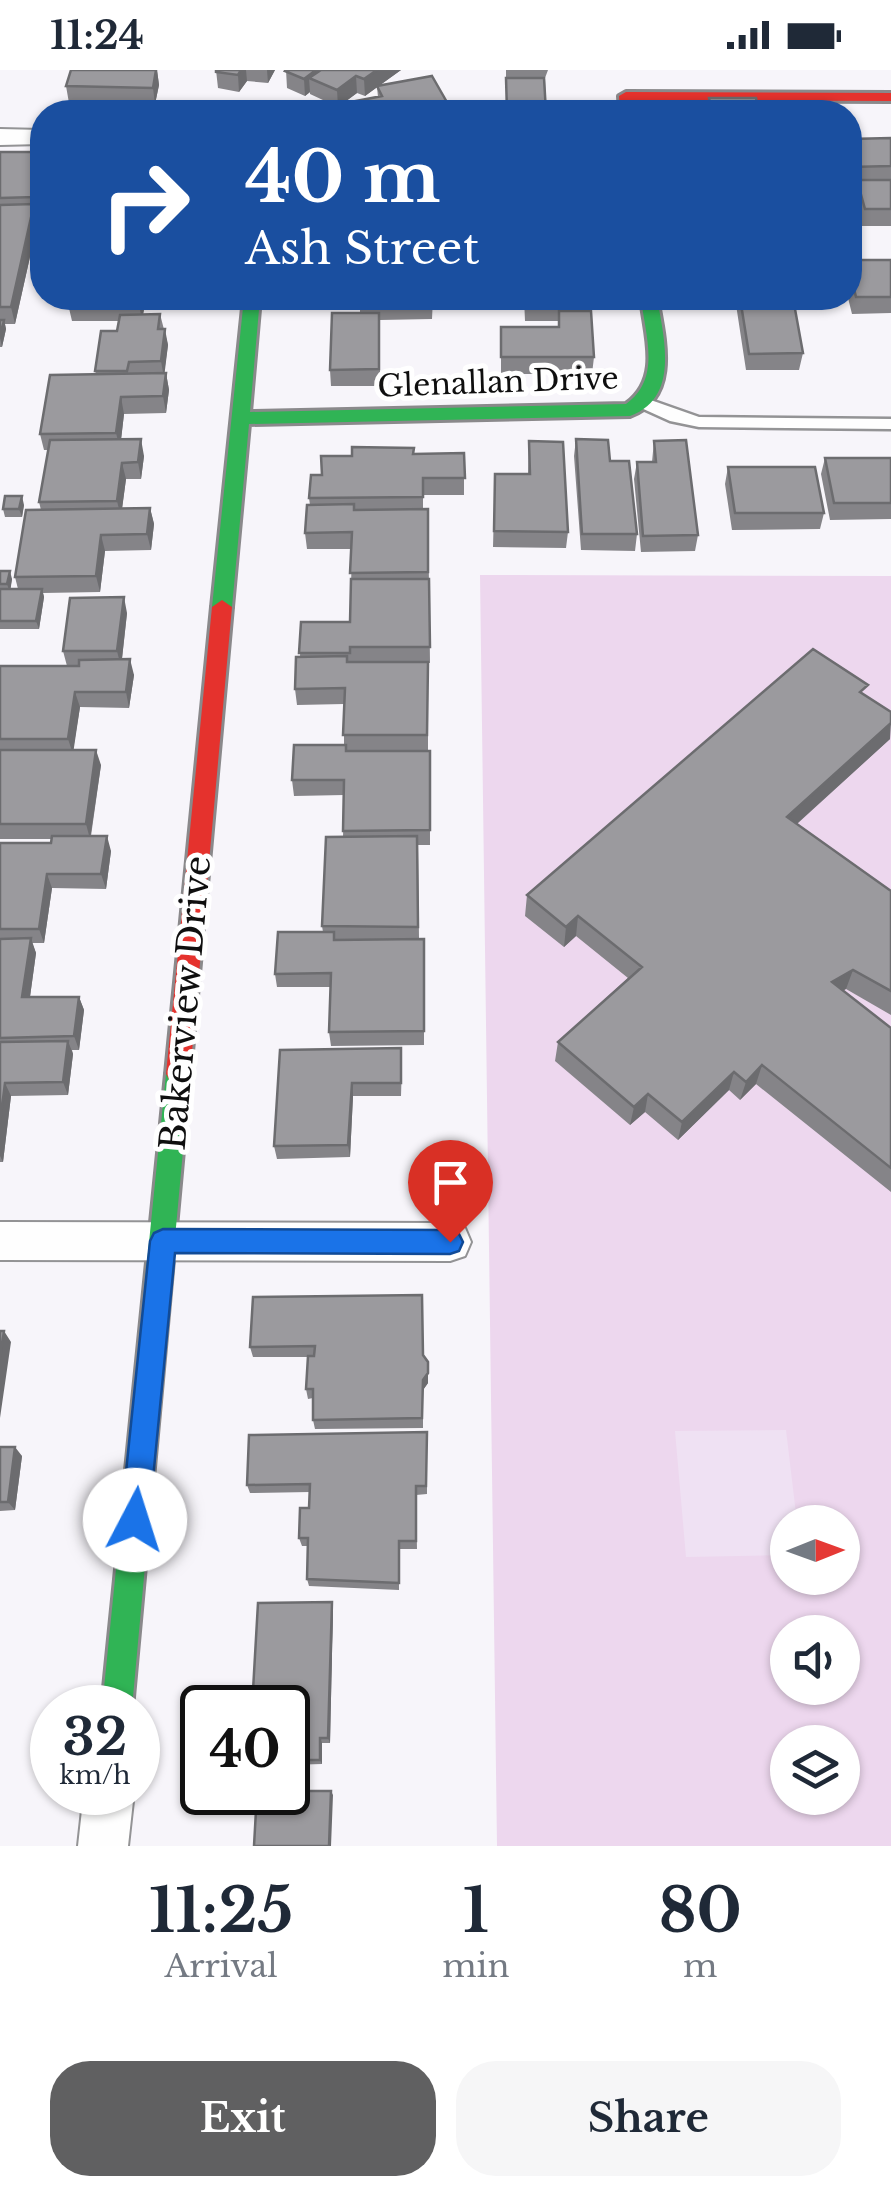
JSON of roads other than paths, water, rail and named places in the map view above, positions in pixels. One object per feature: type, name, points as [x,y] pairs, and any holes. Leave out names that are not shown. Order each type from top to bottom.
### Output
[{"type":"street","points":[[626,100],[626,96],[891,96]]},
{"type":"street","points":[[0,137],[30,138]]},
{"type":"street","name":"Bakerview Drive","points":[[119,1685],[251,310]]},
{"type":"street","name":"Glenallan Drive","points":[[242,418],[630,410],[645,402],[658,380],[650,310]]},
{"type":"street","points":[[0,1241],[450,1242]]},
{"type":"street","points":[[103,1846],[106,1815]]},
{"type":"lane","points":[[645,402],[676,417],[699,422],[891,424]]}]
